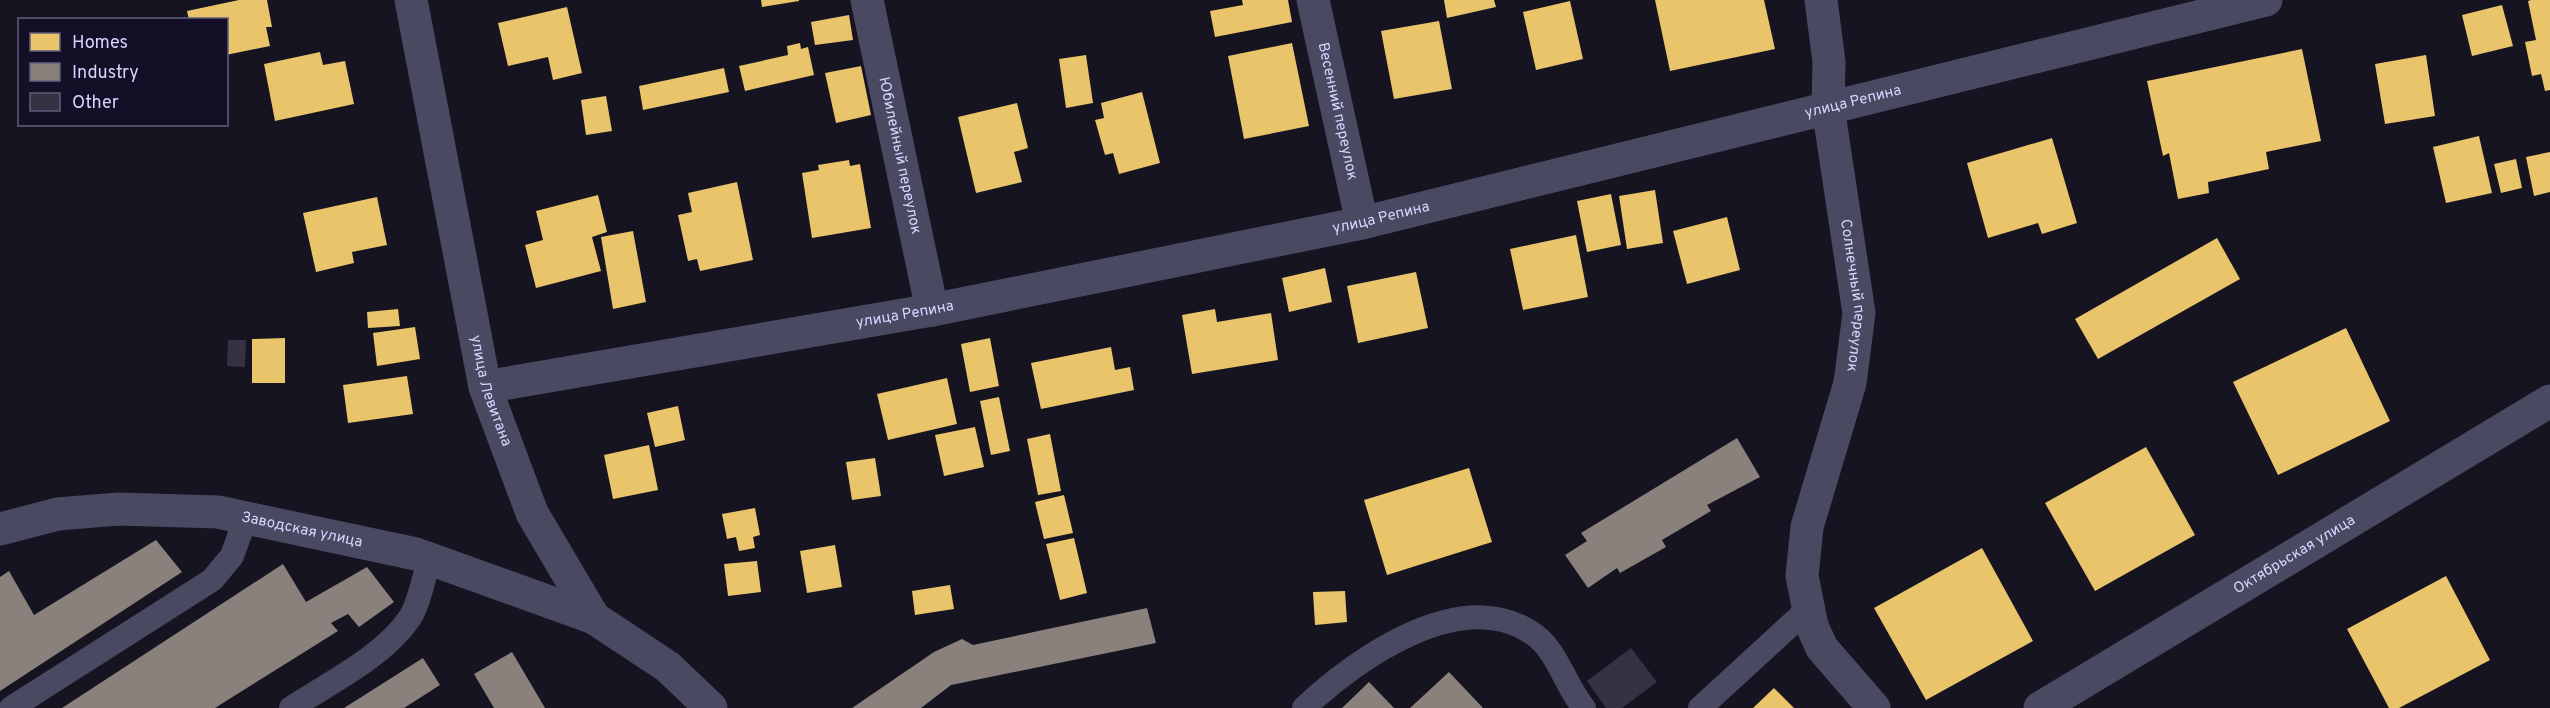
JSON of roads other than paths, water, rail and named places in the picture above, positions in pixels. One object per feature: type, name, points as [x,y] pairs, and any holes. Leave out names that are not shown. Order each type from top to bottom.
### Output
[{"type":"street","name":"улица Левитана","points":[[411,0],[485,387],[532,513],[594,618],[668,668],[711,708]]},
{"type":"street","name":"Юбилейный переулок","points":[[867,0],[932,310]]},
{"type":"street","name":"Весенний переулок","points":[[1313,0],[1362,223]]},
{"type":"street","name":"Солнечный переулок","points":[[1821,0],[1829,62],[1828,107],[1859,313],[1848,391],[1807,527],[1802,576],[1812,626],[1822,648],[1874,708]]},
{"type":"street","name":"улица Репина","points":[[485,387],[932,310],[1362,223],[2266,0]]},
{"type":"street","name":"Октябрьская улица","points":[[2040,708],[2550,401]]},
{"type":"street","name":"Заводская улица","points":[[0,529],[58,514],[118,509],[218,512],[430,558],[594,618]]},
{"type":"lane","points":[[11,708],[212,580],[232,556],[246,517]]},
{"type":"lane","points":[[291,708],[374,654],[396,635],[410,617],[430,558]]},
{"type":"lane","points":[[1700,708],[1808,609]]},
{"type":"lane","points":[[1304,708],[1326,688],[1386,647],[1444,622],[1489,616],[1534,634],[1544,643],[1573,695],[1584,708]]}]
